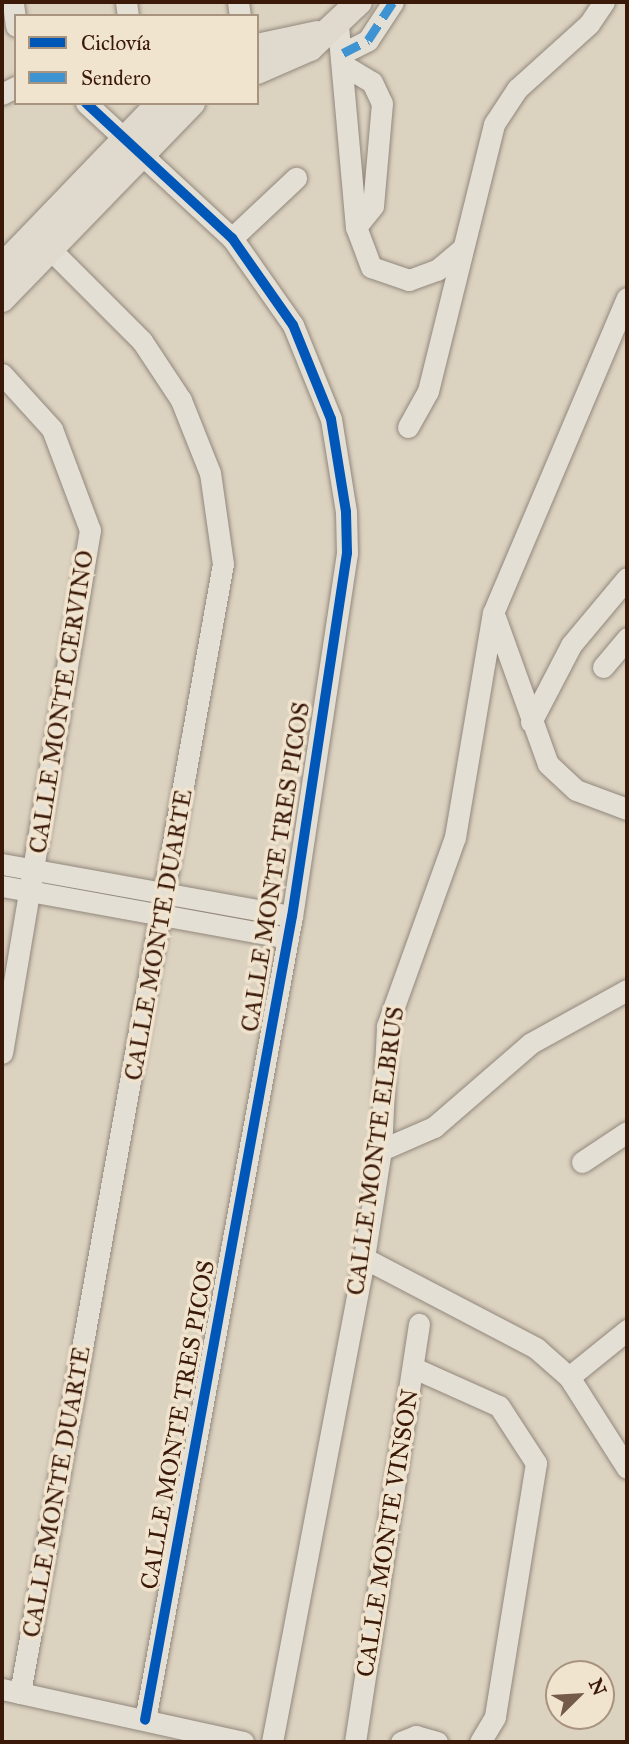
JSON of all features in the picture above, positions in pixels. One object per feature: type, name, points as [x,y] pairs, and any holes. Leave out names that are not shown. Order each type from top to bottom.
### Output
[{"type":"main road","points":[[259,70],[310,48],[359,2]]},
{"type":"main road","points":[[259,47],[332,29]]},
{"type":"main road","points":[[2,299],[42,241],[158,105]]},
{"type":"main road","points":[[136,130],[188,105]]},
{"type":"main road","points":[[2,267],[42,241]]},
{"type":"street","points":[[344,60],[368,40],[393,2]]},
{"type":"street","points":[[408,427],[428,391],[463,248],[501,111],[604,2]]},
{"type":"street","points":[[13,4],[14,14]]},
{"type":"street","points":[[332,29],[344,60],[356,227],[371,267],[393,280],[423,277],[463,248]]},
{"type":"street","points":[[344,60],[372,82],[382,103],[373,206],[356,227]]},
{"type":"street","name":"CALLE MONTE TRES PICOS","points":[[90,105],[136,130],[232,238],[293,325],[331,419],[346,512],[346,553],[292,916],[145,1720]]},
{"type":"street","points":[[232,238],[296,178]]},
{"type":"street","name":"CALLE MONTE DUARTE","points":[[11,1691],[163,916],[223,564],[217,503],[198,437],[164,370],[142,341],[42,241]]},
{"type":"street","name":"CALLE MONTE ELBRUS","points":[[272,1742],[364,1258],[381,1150],[387,1026],[455,837],[494,613],[627,298]]},
{"type":"street","name":"CALLE MONTE CERVINO","points":[[2,374],[52,429],[90,530],[2,1053]]},
{"type":"street","points":[[531,722],[572,645],[627,578]]},
{"type":"street","points":[[494,613],[531,722],[561,781],[627,809]]},
{"type":"street","points":[[603,667],[627,638]]},
{"type":"street","points":[[2,864],[292,916]]},
{"type":"street","points":[[2,886],[288,938]]},
{"type":"street","points":[[381,1150],[434,1127],[531,1043],[627,990]]},
{"type":"street","points":[[582,1162],[627,1132]]},
{"type":"street","points":[[364,1258],[536,1348],[569,1377],[627,1468]]},
{"type":"street","name":"CALLE MONTE VINSON","points":[[355,1742],[419,1324]]},
{"type":"street","points":[[569,1377],[627,1330]]},
{"type":"street","points":[[414,1368],[499,1406],[536,1463],[495,1717],[480,1742]]},
{"type":"street","points":[[11,1691],[243,1742]]},
{"type":"street","points":[[401,1742],[416,1736],[438,1742]]},
{"type":"marked path","points":[[343,53],[368,40],[393,2]]},
{"type":"cycle path","points":[[88,105],[232,238],[293,325],[331,419],[346,512],[347,553],[292,916],[145,1720]]}]
